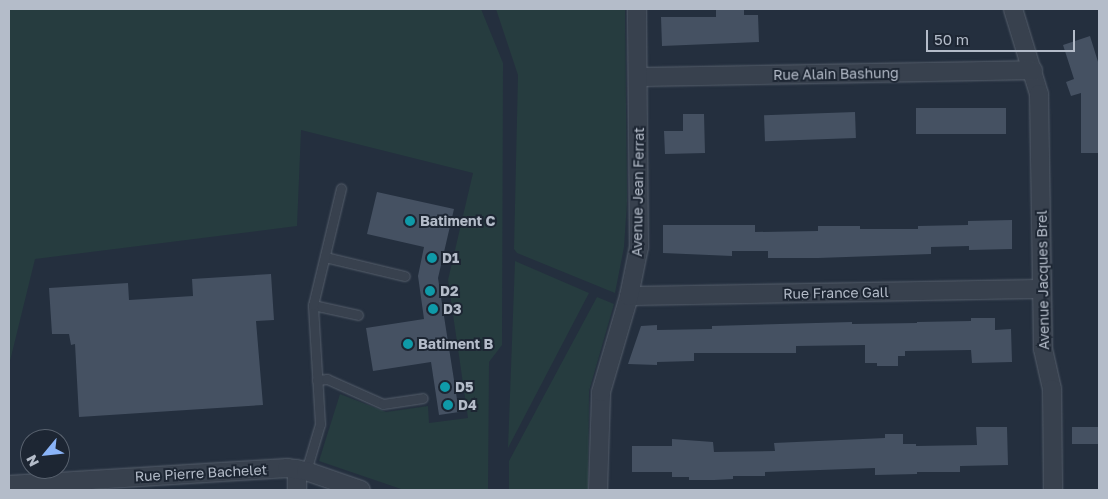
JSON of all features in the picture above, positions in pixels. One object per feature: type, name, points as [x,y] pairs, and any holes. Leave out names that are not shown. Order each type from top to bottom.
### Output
[{"type":"street","name":"Avenue Jean Ferrat","points":[[598,490],[601,392],[629,296],[638,258],[640,237],[637,9]]},
{"type":"street","name":"Avenue Jacques Brel","points":[[1013,9],[1039,94],[1043,349],[1052,389],[1053,490]]},
{"type":"street","name":"Rue Alain Bashung","points":[[639,78],[1033,70]]},
{"type":"street","name":"Rue France Gall","points":[[629,296],[1042,289]]},
{"type":"street","name":"Rue Pierre Bachelet","points":[[9,486],[147,483],[301,470],[361,490]]},
{"type":"street","points":[[297,490],[301,470]]},
{"type":"lane","points":[[301,470],[320,424],[313,305],[341,188]]},
{"type":"lane","points":[[325,257],[404,276]]},
{"type":"lane","points":[[313,305],[358,315]]},
{"type":"lane","points":[[317,380],[327,379],[384,404],[423,398]]},
{"type":"green space","points":[[9,9],[481,9],[503,63],[502,345],[489,362],[488,490],[404,490],[319,461],[340,394],[386,412],[428,406],[429,423],[468,418],[448,280],[473,173],[301,130],[297,226],[35,259],[9,365]]},
{"type":"green space","points":[[496,9],[625,9],[627,202],[624,247],[615,293],[517,253],[514,249],[518,75]]},
{"type":"green space","points":[[515,261],[589,293],[508,448]]},
{"type":"green space","points":[[597,297],[614,304],[589,391],[588,490],[509,490],[509,461]]},
{"type":"building","points":[[716,9],[744,9],[744,15],[758,15],[759,42],[662,46],[661,17],[716,17]]},
{"type":"building","points":[[1090,36],[1099,65],[1099,153],[1081,153],[1081,93],[1071,96],[1066,82],[1074,79],[1063,45]]},
{"type":"building","points":[[916,108],[1006,108],[1006,134],[916,134]]},
{"type":"building","points":[[855,112],[856,138],[765,141],[764,115]]},
{"type":"building","points":[[683,114],[704,114],[705,153],[665,154],[664,131],[683,131]]},
{"type":"building","points":[[377,192],[454,209],[438,278],[459,412],[439,415],[431,362],[373,371],[366,328],[424,319],[418,276],[424,247],[367,234]]},
{"type":"building","points":[[1012,220],[1012,249],[969,250],[969,246],[931,247],[931,254],[818,258],[768,258],[768,251],[732,251],[732,256],[663,253],[663,225],[755,225],[755,232],[818,231],[818,226],[860,226],[860,229],[918,229],[918,226],[968,225],[968,221]]},
{"type":"building","points":[[271,274],[274,320],[256,321],[263,405],[79,417],[75,344],[71,345],[69,334],[52,334],[49,288],[128,283],[129,300],[193,296],[192,279]]},
{"type":"building","points":[[971,318],[995,318],[995,330],[1011,329],[1012,362],[972,363],[971,350],[905,351],[905,356],[898,356],[898,366],[877,366],[877,363],[865,363],[865,345],[796,346],[796,353],[694,353],[694,361],[657,362],[657,365],[628,364],[641,326],[657,325],[657,330],[712,329],[712,326],[971,321]]},
{"type":"building","points":[[976,427],[1007,427],[1008,465],[960,466],[960,472],[917,472],[917,474],[875,475],[875,468],[765,472],[765,476],[733,476],[733,479],[714,480],[689,480],[689,477],[672,477],[672,472],[632,472],[632,446],[672,446],[672,439],[713,442],[714,452],[775,451],[774,443],[885,438],[885,434],[903,434],[903,444],[916,444],[916,446],[977,445]]},
{"type":"building","points":[[1072,427],[1099,427],[1099,444],[1072,444]]},
{"type":"place","name":"Batiment C","points":[[410,221]]},
{"type":"place","name":"D1","points":[[432,258]]},
{"type":"place","name":"D2","points":[[430,291]]},
{"type":"place","name":"D3","points":[[433,309]]},
{"type":"place","name":"Batiment B","points":[[408,344]]},
{"type":"place","name":"D5","points":[[445,387]]},
{"type":"place","name":"D4","points":[[448,405]]}]
